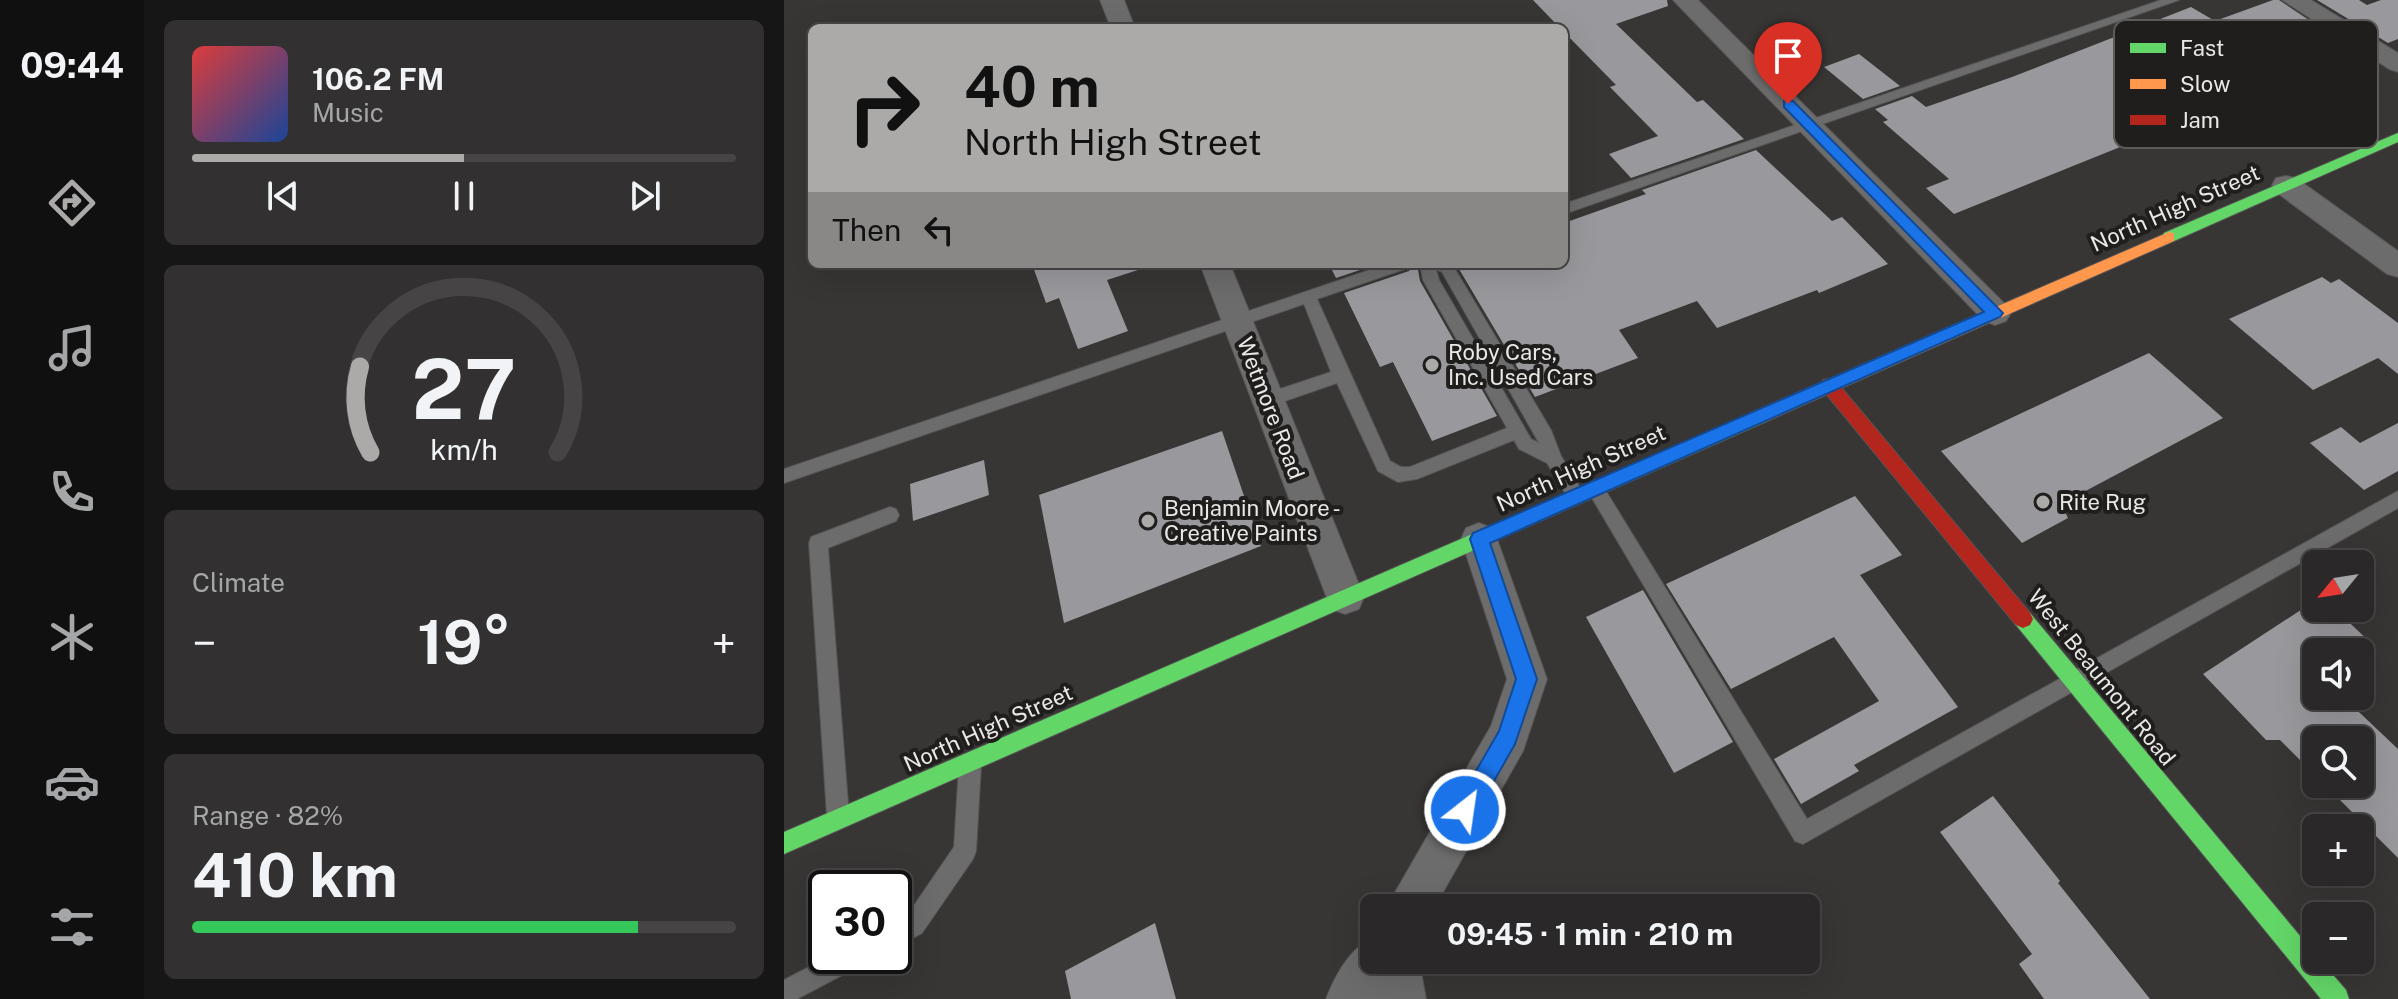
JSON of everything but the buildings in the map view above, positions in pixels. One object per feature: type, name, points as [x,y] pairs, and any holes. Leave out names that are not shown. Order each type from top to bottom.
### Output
[{"type":"main road","name":"North High Street","points":[[2378,146],[2398,137]]},
{"type":"main road","name":"North High Street","points":[[784,843],[2372,148]]},
{"type":"main road","name":"West Beaumont Road","points":[[1829,385],[2337,999]]},
{"type":"street","points":[[1112,0],[1121,24]]},
{"type":"street","points":[[1685,0],[1995,313]]},
{"type":"street","points":[[2294,0],[2326,20]]},
{"type":"street","points":[[2378,52],[2398,64]]},
{"type":"street","points":[[2286,185],[2398,266]]},
{"type":"street","name":"Wetmore Road","points":[[1217,268],[1345,597]]},
{"type":"street","points":[[1417,894],[1508,736],[1527,679],[1479,539]]},
{"type":"street","points":[[1350,999],[1367,974]]},
{"type":"street","points":[[1398,974],[1402,999]]},
{"type":"lane","points":[[2115,20],[2173,0]]},
{"type":"lane","points":[[1568,208],[2114,20]]},
{"type":"lane","points":[[784,476],[1391,268]]},
{"type":"lane","points":[[1429,268],[1431,280],[1525,444],[1553,458],[1586,492],[1803,833],[2398,499]]},
{"type":"lane","points":[[1447,268],[1545,435],[1553,458]]},
{"type":"lane","points":[[1308,296],[1384,466],[1398,475],[1411,474],[1517,431]]},
{"type":"lane","points":[[1268,400],[1341,375]]},
{"type":"lane","points":[[838,819],[818,543],[890,515]]},
{"type":"lane","points":[[912,926],[965,851],[971,763]]},
{"type":"lane","points":[[784,993],[820,974]]},
{"type":"traffic: fast","points":[[2378,146],[2398,137]]},
{"type":"traffic: fast","points":[[2169,237],[2373,148]]},
{"type":"traffic: fast","points":[[784,843],[1759,417]]},
{"type":"traffic: fast","points":[[2023,619],[2337,999]]},
{"type":"traffic: slow","points":[[1759,417],[2169,237]]},
{"type":"traffic: jam","points":[[1829,385],[2023,619]]},
{"type":"place","name":"Roby Cars, Inc. Used Cars","points":[[1432,365]]},
{"type":"place","name":"Rite Rug","points":[[2043,502]]},
{"type":"place","name":"Benjamin Moore - Creative Paints","points":[[1148,521]]},
{"type":"route","points":[[1465,810],[1508,736],[1527,679],[1479,539],[1995,313],[1788,104]]}]
